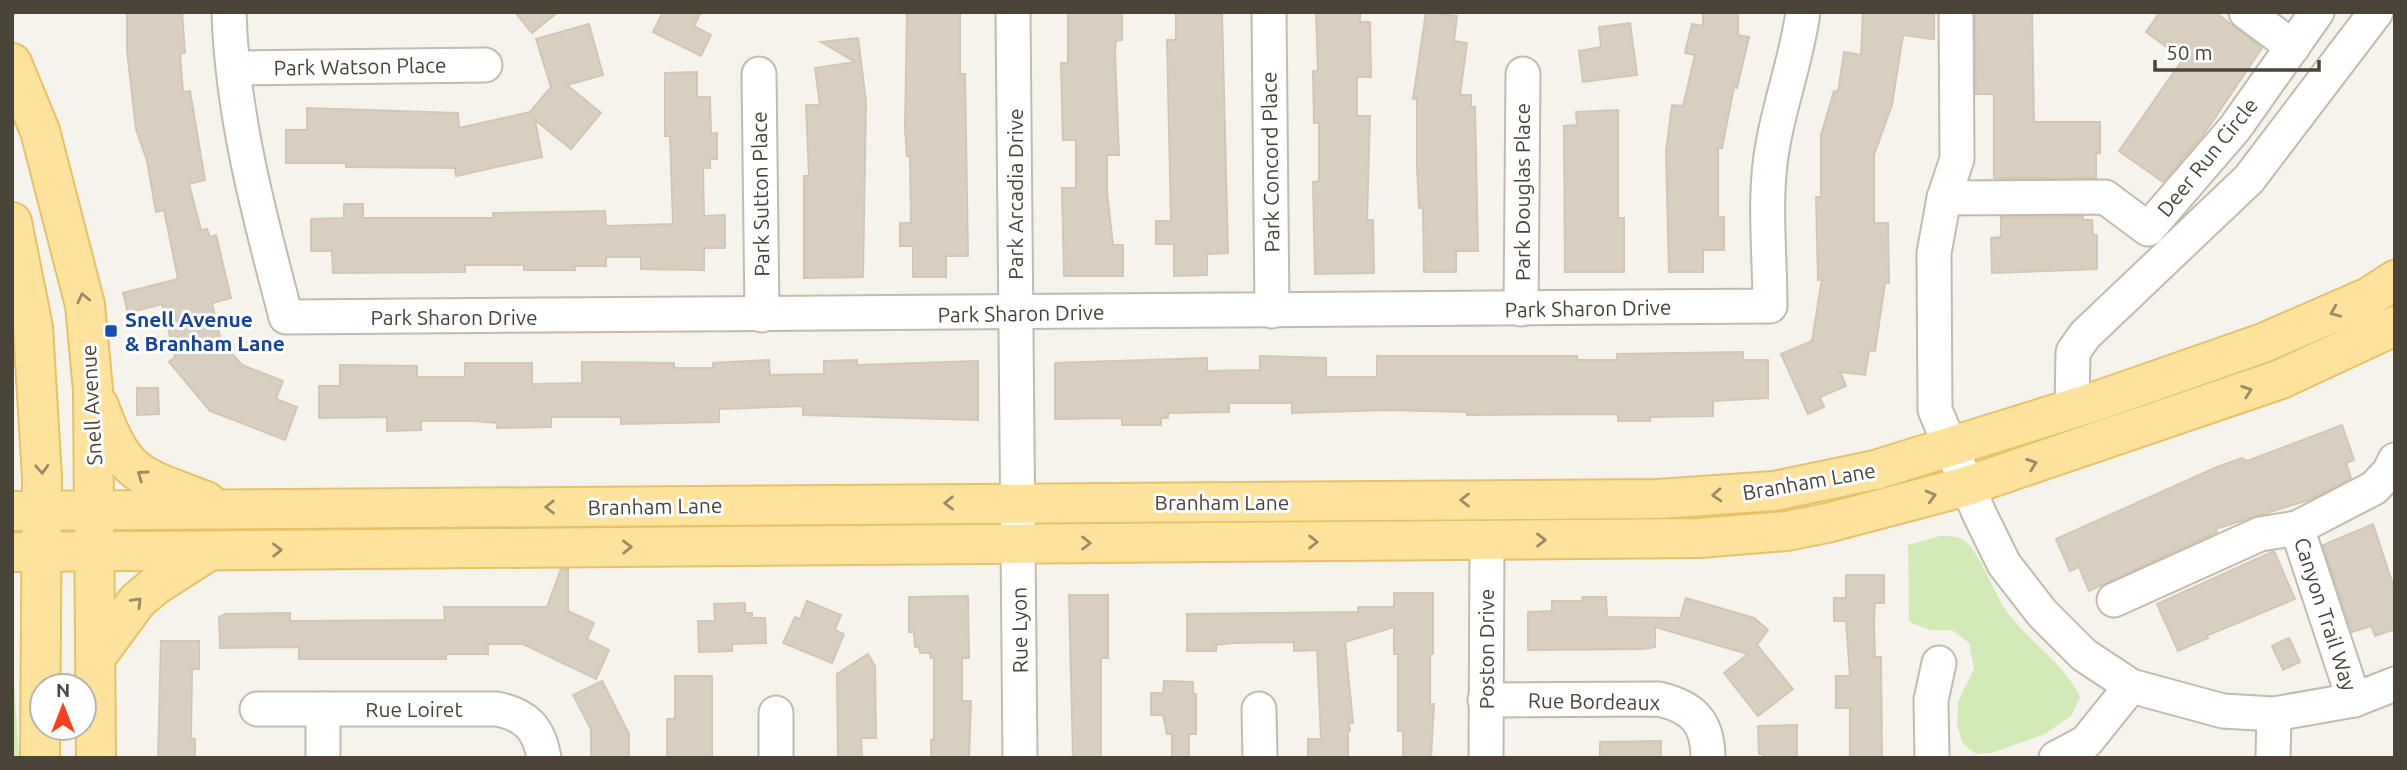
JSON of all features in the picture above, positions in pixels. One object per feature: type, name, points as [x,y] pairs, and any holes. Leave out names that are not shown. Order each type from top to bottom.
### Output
[{"type":"main road","name":"Snell Avenue","points":[[14,69],[40,131],[85,305],[93,390],[96,758]]},
{"type":"main road","points":[[14,233],[33,327],[27,552],[41,665],[40,758]]},
{"type":"main road","name":"Branham Lane","points":[[27,511],[1658,499],[1774,491],[1875,470],[2072,408],[2263,343],[2369,297],[2395,280]]},
{"type":"main road","name":"Branham Lane","points":[[27,552],[1487,541],[1699,538],[1787,531],[1967,486],[2281,379],[2395,326]]},
{"type":"main road","points":[[12,447],[22,422],[33,327]]},
{"type":"main road","points":[[93,390],[107,430],[125,462],[150,481],[228,509]]},
{"type":"main road","points":[[96,657],[137,601],[156,584],[209,551]]},
{"type":"main road","points":[[12,607],[34,641],[41,665]]},
{"type":"street","name":"Park Sharon Drive","points":[[229,12],[240,120],[256,199],[286,317],[1770,306],[1769,177],[1773,144],[1799,45],[1803,12]]},
{"type":"street","name":"Park Arcadia Drive","points":[[1013,12],[1017,503]]},
{"type":"street","name":"Park Concord Place","points":[[1269,12],[1272,311]]},
{"type":"street","points":[[1956,12],[1958,144],[1934,253],[1935,410],[2004,564],[2042,613],[2084,655],[2131,686],[2223,711],[2274,714],[2354,700],[2395,684]]},
{"type":"street","points":[[2246,12],[2292,47]]},
{"type":"street","name":"Deer Run Circle","points":[[1944,198],[2105,197],[2148,229],[2235,128],[2317,12]]},
{"type":"street","points":[[2072,408],[2073,352],[2085,335],[2249,179],[2376,12]]},
{"type":"street","name":"Park Watson Place","points":[[235,68],[485,65]]},
{"type":"street","name":"Park Sutton Place","points":[[759,74],[762,315]]},
{"type":"street","name":"Park Douglas Place","points":[[1521,309],[1522,74]]},
{"type":"street","points":[[2114,600],[2260,534],[2298,528],[2374,488],[2389,472],[2395,460]]},
{"type":"street","name":"Rue Lyon","points":[[1017,503],[1020,758]]},
{"type":"street","name":"Canyon Trail Way","points":[[2298,528],[2354,700]]},
{"type":"street","name":"Poston Drive","points":[[1486,758],[1487,541]]},
{"type":"street","points":[[1932,758],[1931,700],[1939,663]]},
{"type":"street","points":[[2056,758],[2086,742],[2131,686]]},
{"type":"street","name":"Rue Bordeaux","points":[[1485,700],[1670,701],[1681,704],[1700,722],[1708,758]]},
{"type":"street","name":"Rue Loiret","points":[[257,709],[496,709],[515,712],[530,723],[541,739],[544,758]]},
{"type":"street","points":[[323,709],[323,758]]},
{"type":"street","points":[[1259,709],[1260,758]]},
{"type":"street","points":[[776,713],[776,758]]},
{"type":"street","points":[[2273,758],[2274,714]]},
{"type":"green space","points":[[1950,536],[1966,542],[1982,565],[2007,612],[2065,674],[2080,697],[2072,715],[2045,734],[1992,753],[1976,754],[1963,744],[1957,725],[1958,701],[1974,669],[1969,643],[1952,630],[1930,630],[1909,622],[1908,545]]},
{"type":"green space","points":[[12,651],[19,758],[12,758]]},
{"type":"building","points":[[127,12],[182,12],[185,53],[180,54],[183,92],[190,91],[205,180],[189,184],[201,230],[207,229],[210,237],[216,235],[231,298],[212,303],[221,341],[242,365],[283,381],[276,399],[297,407],[285,440],[210,411],[169,362],[175,357],[162,304],[128,313],[123,293],[178,279],[164,210],[156,212],[147,161],[136,129],[127,51]]},
{"type":"building","points":[[515,12],[558,12],[532,33]]},
{"type":"building","points":[[663,12],[701,12],[694,26],[711,35],[701,56],[653,32]]},
{"type":"building","points":[[907,12],[960,12],[960,74],[965,74],[968,256],[946,256],[946,277],[913,277],[913,246],[900,246],[900,223],[911,223],[910,156],[907,156],[905,129]]},
{"type":"building","points":[[1068,12],[1122,12],[1122,40],[1116,41],[1115,53],[1119,155],[1107,155],[1107,191],[1113,245],[1123,245],[1123,276],[1064,276],[1062,188],[1076,188],[1076,140],[1063,140],[1061,63],[1068,63]]},
{"type":"building","points":[[1176,12],[1222,12],[1228,253],[1207,254],[1207,275],[1174,276],[1174,244],[1156,244],[1156,221],[1171,221],[1167,40],[1176,40]]},
{"type":"building","points":[[1316,12],[1360,12],[1360,22],[1370,22],[1371,77],[1357,77],[1357,116],[1370,116],[1367,220],[1373,220],[1374,273],[1315,274],[1313,182],[1319,181],[1319,123],[1314,123],[1313,71],[1318,71]]},
{"type":"building","points":[[1426,12],[1457,16],[1454,41],[1467,43],[1460,95],[1471,95],[1471,107],[1475,107],[1478,251],[1456,251],[1456,272],[1424,272],[1423,208],[1419,208],[1417,165],[1417,98],[1413,99]]},
{"type":"building","points":[[1703,12],[1738,12],[1738,35],[1749,37],[1737,88],[1734,87],[1722,148],[1718,148],[1718,217],[1724,217],[1724,250],[1703,250],[1703,272],[1669,272],[1666,151],[1672,105],[1683,106],[1695,55],[1685,53],[1692,24],[1703,26]]},
{"type":"building","points":[[1863,12],[1934,12],[1934,39],[1903,35],[1892,105],[1874,155],[1874,223],[1888,223],[1889,283],[1885,283],[1875,351],[1869,350],[1865,375],[1840,372],[1846,386],[1820,397],[1824,407],[1808,414],[1781,354],[1812,341],[1822,279],[1818,280],[1816,197],[1821,197],[1821,135],[1834,91],[1838,92],[1844,52],[1861,55]]},
{"type":"building","points":[[1975,12],[2032,12],[2034,122],[2100,122],[2100,153],[2096,153],[2096,178],[1994,178],[1994,94],[1976,94]]},
{"type":"building","points":[[2160,12],[2215,12],[2262,48],[2204,134],[2163,182],[2119,151],[2183,59],[2146,32]]},
{"type":"building","points":[[1630,23],[1637,75],[1583,82],[1579,51],[1601,47],[1599,27]]},
{"type":"building","points":[[589,24],[603,75],[567,85],[601,113],[571,149],[535,120],[542,157],[456,176],[455,168],[346,167],[346,163],[286,163],[286,130],[307,130],[307,108],[458,113],[459,128],[530,112],[551,87],[536,39]]},
{"type":"building","points":[[858,38],[866,101],[863,277],[804,278],[804,176],[809,176],[806,105],[820,105],[815,68],[855,62],[821,42]]},
{"type":"building","points":[[697,72],[697,97],[710,97],[711,134],[717,133],[717,159],[710,159],[710,168],[703,168],[704,216],[725,215],[725,248],[704,248],[704,270],[641,269],[641,257],[606,257],[606,266],[575,266],[575,270],[524,270],[524,265],[465,265],[465,272],[333,273],[332,251],[311,251],[311,219],[344,218],[344,204],[363,204],[363,218],[493,218],[493,213],[605,211],[606,226],[673,224],[670,136],[665,136],[665,73]]},
{"type":"building","points":[[1618,110],[1618,218],[1624,218],[1624,272],[1565,272],[1564,126],[1577,125],[1576,112]]},
{"type":"building","points":[[2083,216],[2083,220],[2092,220],[2093,235],[2097,235],[2097,269],[1992,273],[1991,238],[2001,237],[2001,217]]},
{"type":"building","points":[[1743,352],[1743,360],[1768,360],[1768,398],[1713,401],[1713,416],[1650,417],[1650,421],[1618,421],[1618,414],[1467,415],[1467,412],[1387,410],[1292,413],[1292,403],[1229,403],[1229,412],[1168,413],[1168,418],[1161,418],[1161,425],[1122,425],[1122,418],[1055,419],[1055,363],[1207,358],[1207,371],[1260,370],[1260,356],[1326,358],[1326,377],[1377,377],[1377,356],[1577,356],[1577,360],[1617,360],[1617,354]]},
{"type":"building","points":[[769,360],[770,375],[824,374],[824,361],[857,360],[857,365],[978,361],[978,420],[803,415],[803,406],[719,409],[719,422],[621,424],[621,417],[551,417],[551,427],[497,428],[497,423],[421,421],[421,430],[387,431],[387,417],[319,418],[319,386],[340,386],[340,365],[417,366],[417,377],[465,377],[465,363],[532,363],[532,384],[582,383],[582,362],[674,363],[674,368],[713,368],[713,363]]},
{"type":"building","points":[[137,388],[158,388],[159,414],[137,415]]},
{"type":"building","points":[[2342,425],[2354,460],[2346,463],[2351,478],[2312,499],[2215,529],[2217,532],[2089,591],[2079,567],[2070,571],[2056,539],[2217,467],[2242,458],[2247,461]]},
{"type":"building","points":[[2373,524],[2395,591],[2395,629],[2375,636],[2371,626],[2352,632],[2323,545]]},
{"type":"building","points":[[2274,551],[2295,599],[2206,636],[2208,638],[2178,651],[2157,604]]},
{"type":"building","points":[[561,569],[568,569],[568,611],[594,623],[587,639],[609,650],[596,679],[523,644],[488,644],[488,654],[446,654],[446,659],[299,659],[299,647],[220,648],[219,617],[225,614],[290,613],[290,621],[445,620],[444,607],[547,607]]},
{"type":"building","points":[[1846,575],[1884,575],[1884,603],[1875,603],[1874,621],[1875,657],[1881,657],[1882,758],[1850,758],[1850,708],[1836,708],[1836,676],[1850,676],[1846,621],[1834,621],[1834,598],[1846,598]]},
{"type":"building","points":[[1394,593],[1433,593],[1430,704],[1434,704],[1431,758],[1403,758],[1403,731],[1398,731],[1398,654],[1394,654],[1394,627],[1345,642],[1353,723],[1349,723],[1348,758],[1308,758],[1308,739],[1321,739],[1317,650],[1294,651],[1294,642],[1233,643],[1216,645],[1216,651],[1187,651],[1187,614],[1358,612],[1358,607],[1394,607]]},
{"type":"building","points":[[1069,595],[1108,595],[1108,658],[1101,658],[1101,758],[1073,758]]},
{"type":"building","points":[[968,596],[969,658],[962,658],[962,701],[971,701],[969,758],[931,758],[931,740],[934,740],[934,658],[931,658],[930,653],[920,653],[919,647],[915,647],[914,632],[909,632],[909,597]]},
{"type":"building","points":[[1582,597],[1606,597],[1607,617],[1680,618],[1686,598],[1754,618],[1768,630],[1757,645],[1793,689],[1758,716],[1724,673],[1748,654],[1655,627],[1655,647],[1528,650],[1528,612],[1552,611],[1552,601],[1583,601]]},
{"type":"building","points":[[807,601],[841,615],[835,630],[844,634],[832,663],[783,643],[795,617],[800,619]]},
{"type":"building","points":[[745,603],[745,613],[752,613],[752,618],[765,618],[766,643],[732,644],[732,651],[699,652],[698,621],[715,621],[714,604]]},
{"type":"building","points":[[2289,638],[2300,662],[2283,670],[2272,646]]},
{"type":"building","points":[[161,641],[199,641],[199,669],[192,669],[191,738],[195,739],[195,758],[158,758]]},
{"type":"building","points":[[868,654],[875,666],[876,738],[861,738],[862,758],[838,758],[837,674]]},
{"type":"building","points":[[675,676],[712,676],[712,758],[667,758],[667,719],[675,719]]},
{"type":"building","points":[[602,681],[629,734],[629,758],[591,758],[591,729],[573,695]]},
{"type":"building","points":[[1164,681],[1193,682],[1193,694],[1196,694],[1196,734],[1189,734],[1189,758],[1172,758],[1172,734],[1167,734],[1163,715],[1151,715],[1151,693],[1163,693]]},
{"type":"building","points":[[1797,725],[1797,758],[1764,758],[1763,754],[1759,754],[1758,726]]},
{"type":"building","points":[[1661,741],[1661,758],[1600,758],[1600,742]]},
{"type":"place","name":"Snell Avenue & Branham Lane","points":[[111,331]]}]
